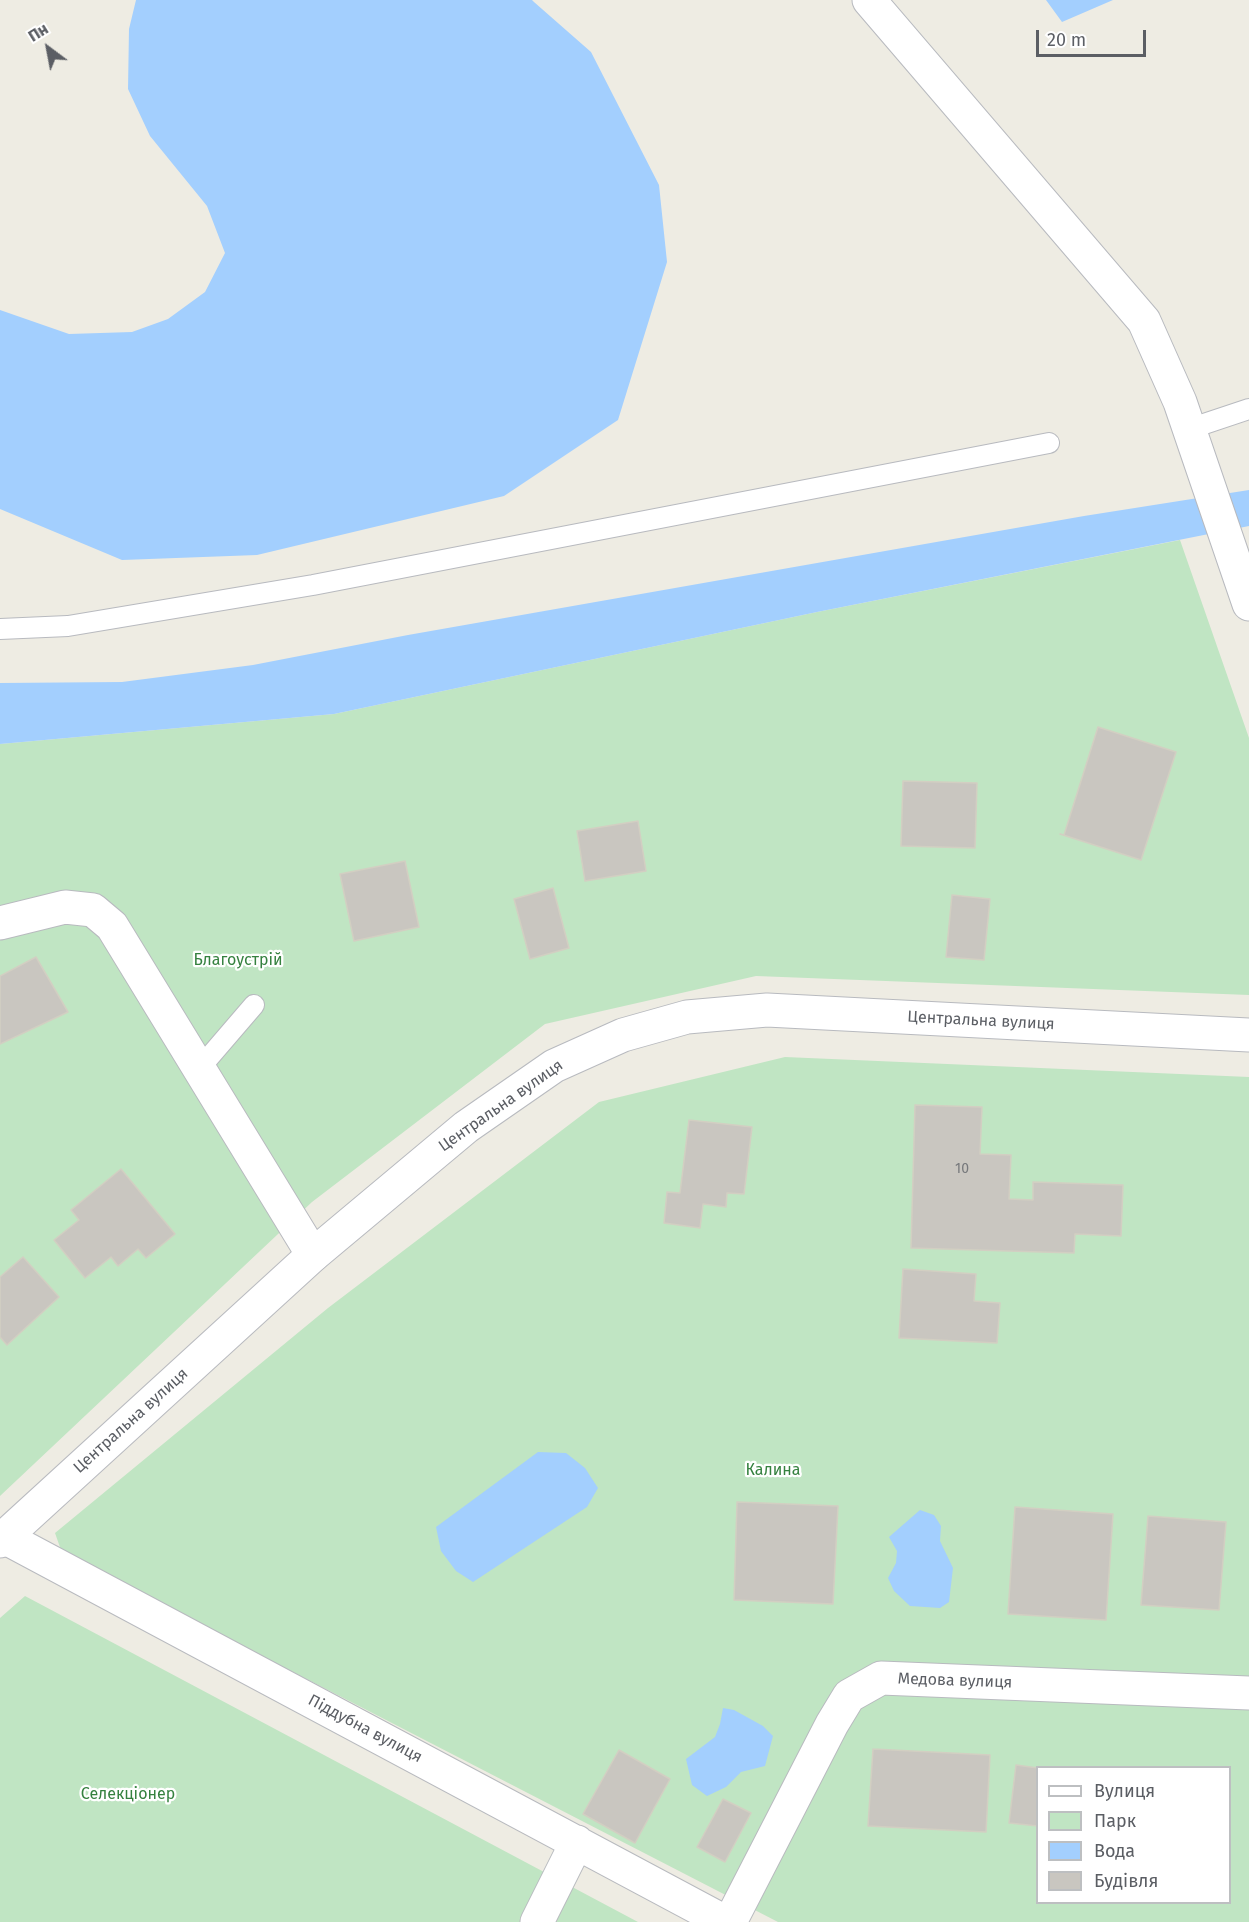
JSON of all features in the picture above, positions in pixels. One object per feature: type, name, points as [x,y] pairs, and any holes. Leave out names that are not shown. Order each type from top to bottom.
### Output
[{"type":"street","points":[[868,0],[1144,321],[1180,402],[1248,600]]},
{"type":"street","points":[[0,923],[64,907],[93,910],[112,926],[313,1255]]},
{"type":"street","name":"Центральна вулиця","points":[[2,1539],[313,1255],[466,1127],[554,1066],[623,1035],[687,1017],[767,1010],[1249,1035]]},
{"type":"street","name":"Піддубна вулиця","points":[[2,1539],[725,1922]]},
{"type":"street","name":"Медова вулиця","points":[[730,1922],[832,1724],[849,1696],[881,1678],[1249,1693]]},
{"type":"street","points":[[537,1922],[577,1842]]},
{"type":"lane","points":[[1189,429],[1249,409]]},
{"type":"lane","points":[[0,629],[68,626],[313,585],[1049,443]]},
{"type":"lane","points":[[199,1069],[254,1005]]},
{"type":"green space","name":"Благоустрій","points":[[1180,540],[1249,738],[1249,995],[756,976],[545,1024],[312,1202],[0,1496],[0,744],[334,714],[817,612]]},
{"type":"green space","name":"Калина","points":[[785,1057],[1249,1077],[1249,1922],[778,1922],[62,1553],[55,1533],[328,1308],[599,1102]]},
{"type":"green space","name":"Селекціонер","points":[[25,1596],[638,1922],[0,1922],[0,1618]]},
{"type":"water","points":[[136,0],[532,0],[591,52],[659,185],[667,262],[618,420],[504,496],[257,555],[122,560],[0,509],[0,310],[69,334],[132,332],[168,319],[205,292],[225,253],[207,206],[150,136],[128,89],[129,29]]},
{"type":"water","points":[[1046,0],[1113,0],[1062,22]]},
{"type":"water","points":[[1249,490],[1249,526],[817,612],[334,714],[0,744],[0,683],[122,682],[253,665],[408,635],[1084,516]]},
{"type":"water","points":[[538,1452],[566,1453],[585,1468],[598,1488],[587,1507],[473,1582],[456,1571],[441,1551],[436,1527]]},
{"type":"water","points":[[920,1510],[934,1515],[941,1526],[940,1541],[953,1568],[949,1602],[940,1608],[910,1606],[894,1591],[888,1578],[896,1563],[897,1551],[889,1537]]},
{"type":"water","points":[[723,1708],[734,1710],[763,1726],[773,1736],[765,1766],[741,1772],[726,1787],[707,1796],[692,1785],[686,1759],[715,1737]]},
{"type":"building","points":[[1098,727],[1176,752],[1141,860],[1060,834],[1064,835]]},
{"type":"building","points":[[903,781],[977,783],[975,848],[901,846]]},
{"type":"building","points":[[638,821],[646,871],[585,881],[577,831]]},
{"type":"building","points":[[405,861],[419,927],[354,941],[340,874]]},
{"type":"building","points":[[553,888],[569,948],[530,959],[514,899]]},
{"type":"building","points":[[952,895],[990,899],[984,960],[946,957]]},
{"type":"building","points":[[36,957],[68,1012],[0,1044],[0,976]]},
{"type":"building","points":[[915,1105],[982,1107],[980,1154],[1011,1155],[1009,1199],[1033,1200],[1033,1182],[1123,1185],[1121,1236],[1075,1234],[1074,1253],[911,1248]]},
{"type":"building","points":[[689,1120],[752,1127],[744,1194],[727,1193],[726,1207],[703,1204],[700,1228],[664,1223],[667,1192],[680,1193]]},
{"type":"building","points":[[121,1169],[175,1234],[146,1258],[138,1249],[118,1266],[111,1257],[85,1278],[54,1240],[79,1220],[71,1210]]},
{"type":"building","points":[[23,1257],[59,1297],[7,1345],[0,1337],[0,1277]]},
{"type":"building","points":[[903,1269],[976,1274],[974,1301],[1000,1303],[997,1343],[899,1338]]},
{"type":"building","points":[[737,1502],[838,1506],[833,1604],[734,1600]]},
{"type":"building","points":[[1015,1507],[1113,1514],[1106,1620],[1008,1614]]},
{"type":"building","points":[[1148,1516],[1226,1522],[1219,1610],[1141,1605]]},
{"type":"building","points":[[873,1749],[990,1755],[986,1832],[868,1826]]},
{"type":"building","points":[[619,1750],[670,1779],[635,1843],[583,1814]]},
{"type":"building","points":[[1016,1765],[1036,1768],[1036,1826],[1009,1823]]},
{"type":"building","points":[[723,1799],[751,1813],[725,1862],[697,1847]]}]
